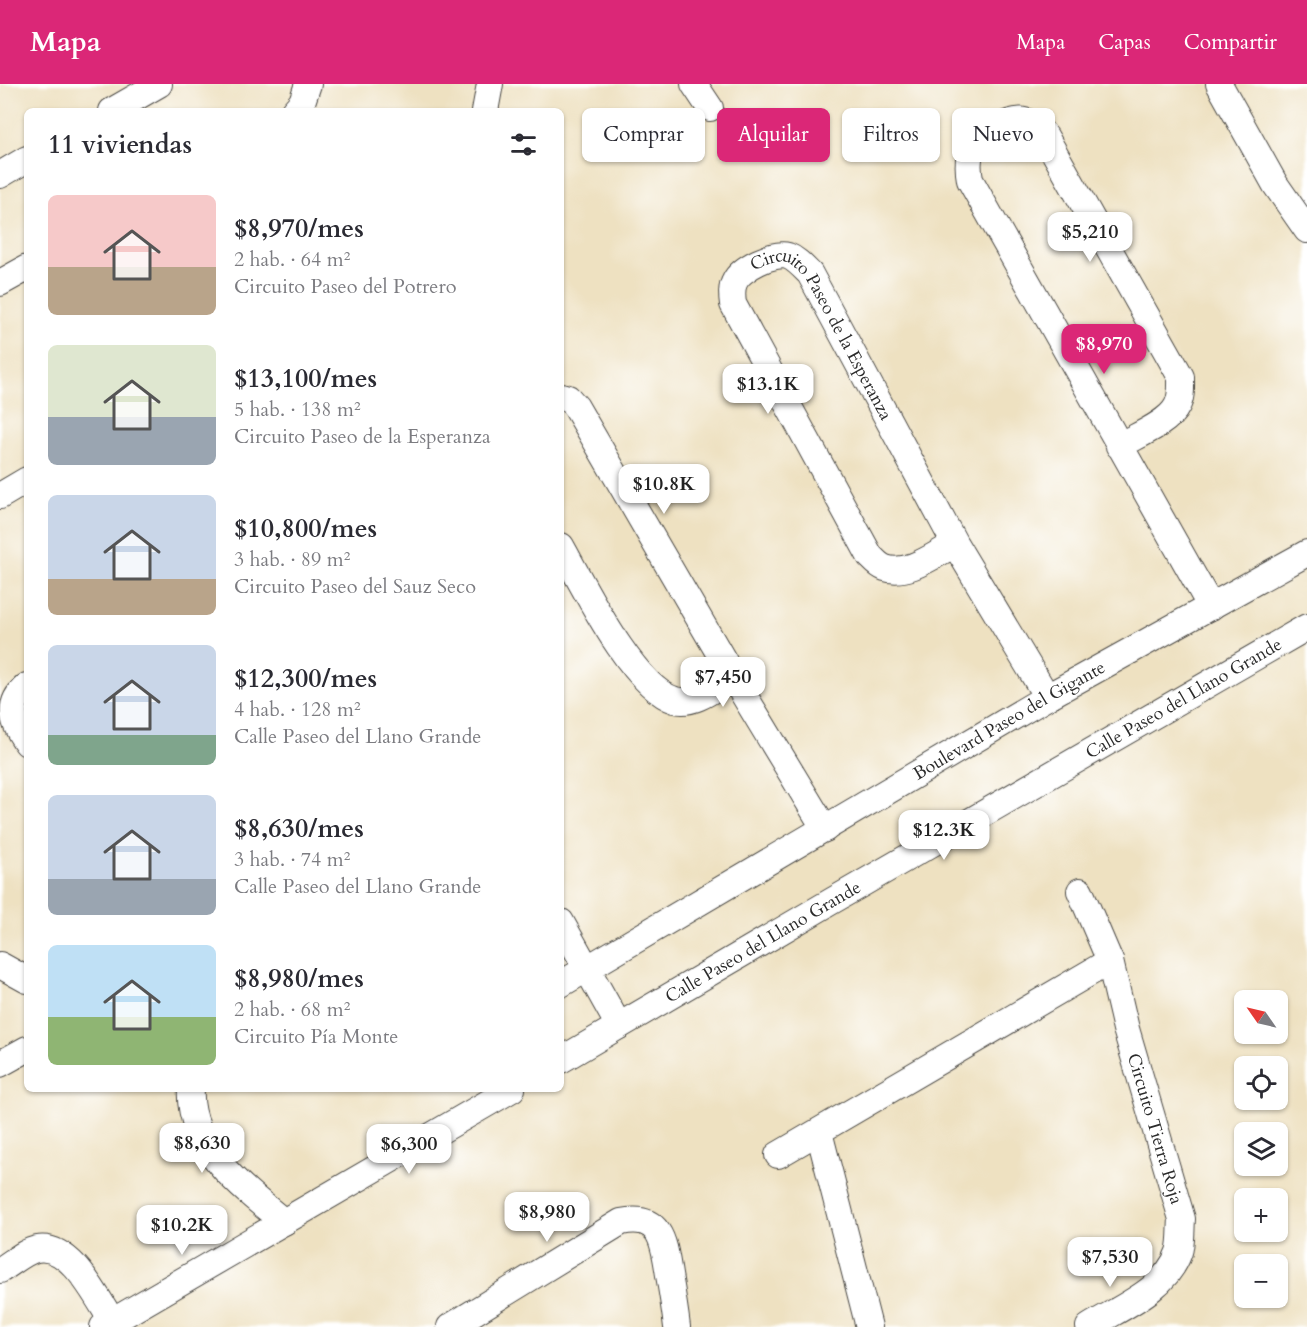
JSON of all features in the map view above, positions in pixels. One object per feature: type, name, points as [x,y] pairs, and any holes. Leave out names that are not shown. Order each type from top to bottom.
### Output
[{"type":"street","points":[[117,108],[159,84]]},
{"type":"street","points":[[297,108],[302,102],[308,84]]},
{"type":"street","points":[[486,108],[490,84]]},
{"type":"street","points":[[694,84],[710,108]]},
{"type":"street","points":[[1219,84],[1275,184],[1307,230]]},
{"type":"street","points":[[1119,446],[1168,418],[1177,406],[1181,393],[1181,377],[1045,136],[1030,123],[1015,119],[980,137],[973,147],[968,167],[970,180],[1119,446],[1211,608]]},
{"type":"street","points":[[0,175],[24,161]]},
{"type":"street","name":"Circuito Paseo de la Esperanza","points":[[955,544],[908,569],[894,570],[883,567],[870,556],[733,304],[732,289],[741,273],[764,259],[788,256],[810,274],[955,544],[1047,697]]},
{"type":"street","points":[[0,283],[24,270]]},
{"type":"street","points":[[564,397],[576,407],[825,829]]},
{"type":"street","points":[[0,496],[24,482]]},
{"type":"street","points":[[564,551],[623,652],[643,679],[675,700],[692,700],[734,677]]},
{"type":"street","name":"Boulevard Paseo del Gigante","points":[[564,982],[1047,697],[1307,553]]},
{"type":"street","name":"Calle Paseo del Llano Grande","points":[[564,1058],[1307,627]]},
{"type":"street","points":[[24,689],[13,707],[15,725],[24,738]]},
{"type":"street","name":"Circuito Tierra Roja","points":[[1080,891],[1110,961],[1126,1029],[1182,1219],[1180,1250],[1171,1271],[1154,1287],[1089,1327]]},
{"type":"street","points":[[564,928],[619,1026]]},
{"type":"street","points":[[778,1155],[1110,961]]},
{"type":"street","points":[[0,1064],[24,1051]]},
{"type":"street","points":[[191,1092],[190,1104],[196,1126],[211,1151],[253,1198],[284,1222]]},
{"type":"street","points":[[0,1270],[36,1249],[55,1252],[76,1266],[108,1324],[507,1092]]},
{"type":"street","points":[[819,1132],[869,1327]]},
{"type":"street","points":[[450,1327],[478,1320],[621,1222],[641,1221],[652,1225],[664,1241],[677,1327]]}]
